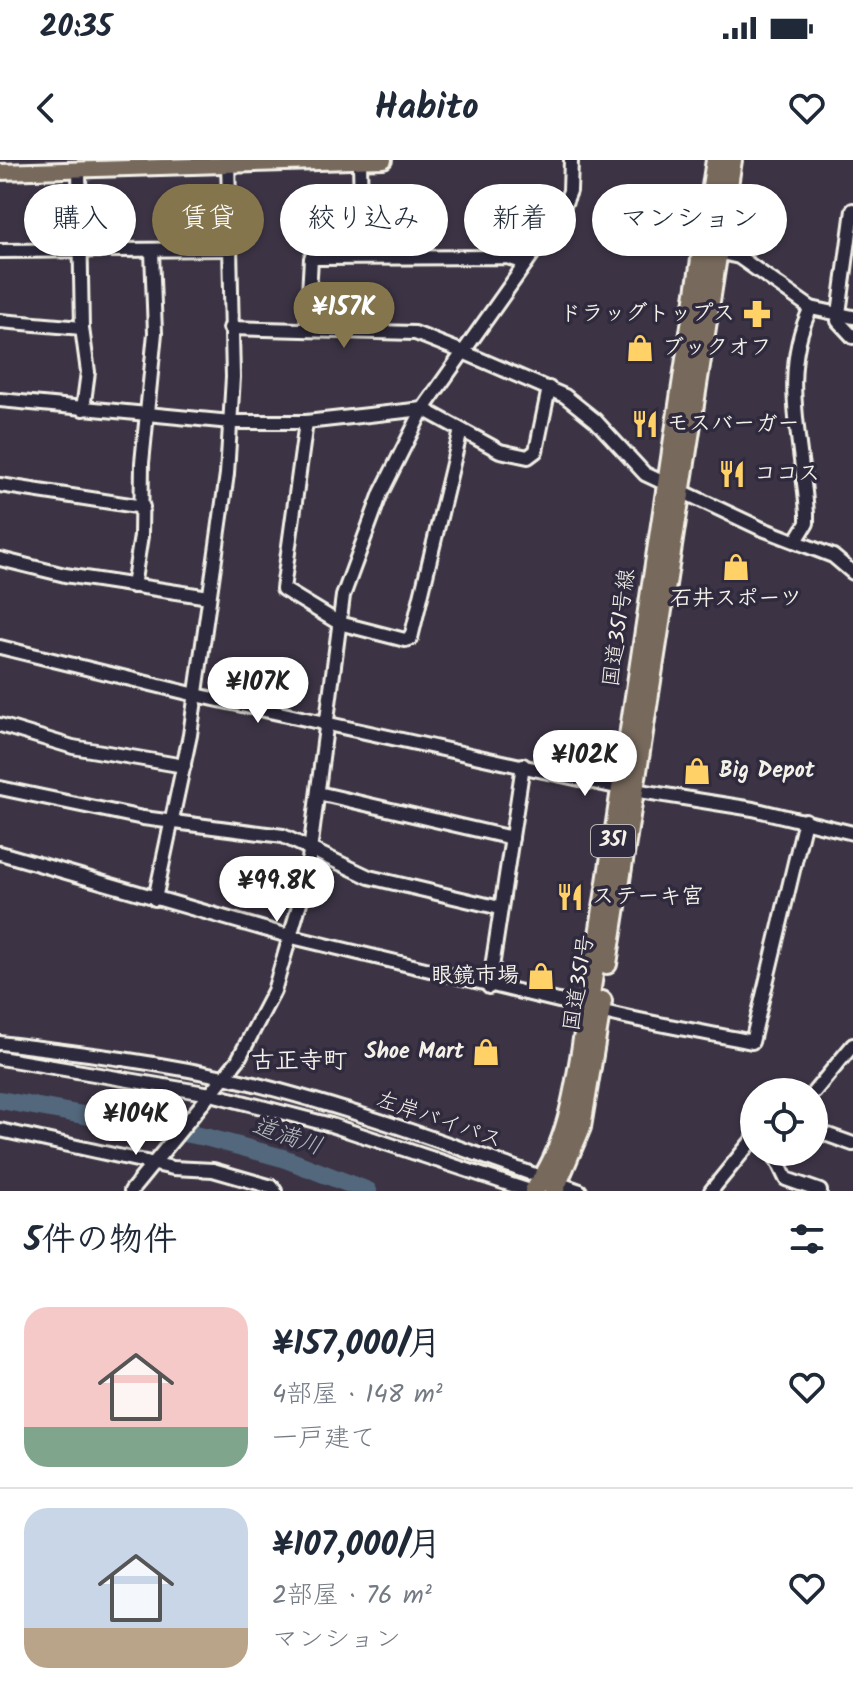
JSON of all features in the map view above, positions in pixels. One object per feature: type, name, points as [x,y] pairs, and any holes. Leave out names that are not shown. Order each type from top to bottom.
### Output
[{"type":"highway","name":"351","points":[[673,488],[716,160]]},
{"type":"highway","name":"国道351号","points":[[728,184],[732,160]]},
{"type":"highway","name":"国道351号","points":[[544,1187],[581,1127],[594,1010],[673,488],[717,256]]},
{"type":"main road","points":[[0,172],[228,162],[384,160]]},
{"type":"street","points":[[131,1191],[224,1077],[262,1016],[292,937],[312,848],[343,596],[361,541],[423,409],[568,200],[571,160]]},
{"type":"street","points":[[360,161],[360,184]]},
{"type":"street","points":[[228,162],[228,184]]},
{"type":"street","points":[[79,170],[79,184]]},
{"type":"street","points":[[853,210],[839,316],[843,329],[853,337]]},
{"type":"street","points":[[0,251],[24,251]]},
{"type":"street","points":[[136,251],[152,251]]},
{"type":"street","points":[[80,256],[82,328],[88,372],[83,409]]},
{"type":"street","points":[[133,586],[143,507],[147,413],[155,333],[152,256]]},
{"type":"street","points":[[155,899],[173,822],[196,695],[231,422],[228,256]]},
{"type":"street","points":[[735,256],[811,308],[853,317]]},
{"type":"street","points":[[307,330],[311,258],[507,257],[526,263]]},
{"type":"street","points":[[796,541],[807,523],[807,514],[793,370],[798,334],[811,308]]},
{"type":"street","points":[[0,321],[82,328]]},
{"type":"street","points":[[230,328],[415,333],[549,388],[595,420],[638,468],[673,488],[833,556],[853,573]]},
{"type":"street","points":[[0,400],[231,422],[306,422],[423,409],[500,451],[528,457],[536,451],[549,388]]},
{"type":"street","points":[[306,422],[283,589],[339,623],[405,640],[411,638],[461,430]]},
{"type":"street","points":[[0,485],[143,507]]},
{"type":"street","points":[[0,559],[65,575],[209,597]]},
{"type":"street","points":[[0,647],[196,695],[629,789],[805,820],[853,833]]},
{"type":"street","points":[[0,725],[73,747],[184,766]]},
{"type":"street","points":[[489,987],[523,765]]},
{"type":"street","points":[[0,788],[74,806],[261,832],[312,848],[385,882],[500,908]]},
{"type":"street","points":[[318,793],[512,838]]},
{"type":"street","points":[[0,853],[292,937],[489,987],[664,1028],[677,1026],[752,1042],[805,820]]},
{"type":"street","name":"左岸バイパス","points":[[0,1043],[115,1057],[224,1077],[353,1112],[544,1187]]},
{"type":"street","points":[[826,1078],[853,1045]]},
{"type":"street","name":"左岸バイパス","points":[[0,1058],[211,1094],[331,1125],[544,1187],[580,1191]]},
{"type":"street","points":[[0,1130],[187,1170],[213,1170],[272,1187],[275,1191]]},
{"type":"street","points":[[828,1135],[853,1144]]},
{"type":"street","points":[[711,1191],[740,1155]]},
{"type":"street","points":[[780,1166],[786,1179],[820,1191]]},
{"type":"waterway","name":"道満川","points":[[0,1100],[205,1137],[283,1158],[368,1191]]},
{"type":"place","name":"ドラッグトップス","points":[[757,314]]},
{"type":"place","name":"ブックオフ","points":[[640,348]]},
{"type":"place","name":"モスバーガー","points":[[645,424]]},
{"type":"place","name":"ココス","points":[[732,474]]},
{"type":"place","name":"石井スポーツ","points":[[736,567]]},
{"type":"place","name":"Big Depot","points":[[697,771]]},
{"type":"place","name":"ステーキ宮","points":[[570,897]]},
{"type":"place","name":"眼鏡市場","points":[[541,976]]},
{"type":"place","name":"Shoe Mart","points":[[486,1052]]},
{"type":"district","name":"古正寺町","points":[[299,1061]]}]
